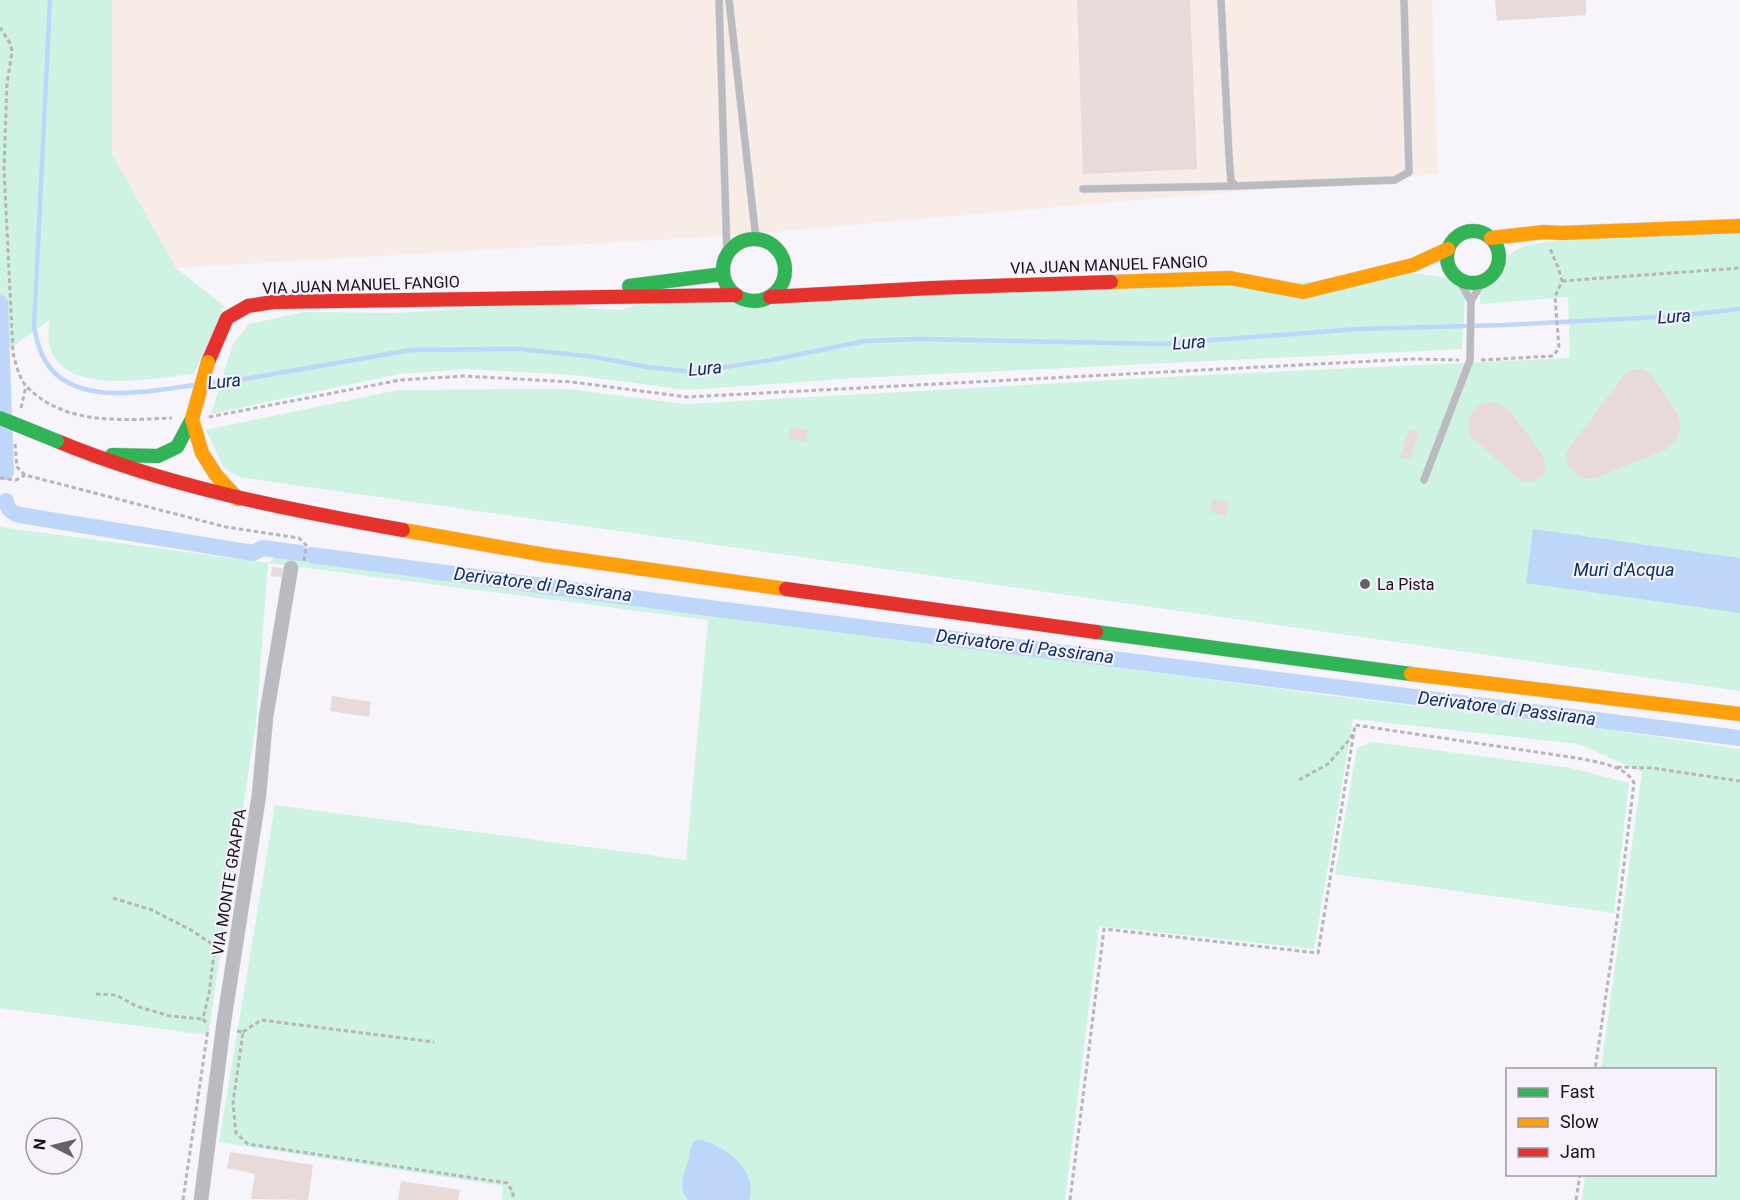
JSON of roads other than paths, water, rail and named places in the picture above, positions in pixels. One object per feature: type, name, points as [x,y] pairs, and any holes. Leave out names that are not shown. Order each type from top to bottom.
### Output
[{"type":"street","points":[[1491,238],[1544,232],[1740,226]]},
{"type":"street","points":[[1467,231],[1484,233],[1491,238],[1496,245],[1498,259],[1493,273],[1483,281],[1470,283],[1456,277],[1447,258],[1452,241],[1467,231]]},
{"type":"street","points":[[1498,259],[1520,245],[1561,233]]},
{"type":"street","points":[[736,295],[723,274],[727,254],[740,242],[756,239],[765,241],[779,252],[784,260],[784,278],[781,286],[770,297]]},
{"type":"street","name":"VIA JUAN MANUEL FANGIO","points":[[87,454],[158,456],[177,447],[195,418],[208,362],[226,318],[248,306],[273,302],[736,295],[753,301],[801,294],[1230,278],[1253,280],[1286,291],[1303,292],[1413,265],[1448,249]]},
{"type":"street","name":"VIA JUAN MANUEL FANGIO","points":[[1413,265],[1456,277]]},
{"type":"street","name":"VIA JUAN MANUEL FANGIO","points":[[534,298],[723,274]]},
{"type":"street","points":[[784,278],[801,294]]},
{"type":"street","points":[[0,417],[87,454],[238,499],[438,537],[545,555],[1358,668],[1740,714]]},
{"type":"street","points":[[195,418],[202,453],[216,475],[238,499]]},
{"type":"street","name":"VIA MONTE GRAPPA","points":[[201,1200],[224,1021],[259,795],[266,717],[291,568]]},
{"type":"lane","points":[[719,0],[727,254]]},
{"type":"lane","points":[[729,0],[756,239]]},
{"type":"lane","points":[[1221,0],[1231,181],[1236,186]]},
{"type":"lane","points":[[1083,189],[1395,180],[1409,172],[1404,0]]},
{"type":"lane","points":[[1456,277],[1471,302]]},
{"type":"lane","points":[[1424,480],[1470,360],[1471,302],[1483,281]]},
{"type":"water","name":"Muri d'Acqua","points":[[1533,529],[1740,558],[1740,613],[1526,583]]},
{"type":"water","points":[[702,1140],[730,1154],[745,1170],[751,1189],[749,1200],[688,1200],[683,1191],[683,1177],[692,1145]]},
{"type":"waterway","name":"Lura","points":[[50,0],[34,327],[40,350],[46,362],[59,377],[75,386],[94,391],[136,392],[196,385]]},
{"type":"waterway","name":"Derivatore di Passirana","points":[[0,303],[6,472]]},
{"type":"waterway","name":"Lura","points":[[207,383],[239,380],[411,350],[520,349],[595,357],[647,367],[694,372],[771,360],[865,341],[918,339],[1162,344],[1358,329],[1504,325],[1678,316],[1740,309]]},
{"type":"waterway","name":"Derivatore di Passirana","points":[[6,501],[10,511],[20,515],[253,553],[263,548],[300,553]]},
{"type":"waterway","name":"Derivatore di Passirana","points":[[311,555],[709,608],[1740,738]]},
{"type":"place","name":"La Pista","points":[[1365,584]]}]
